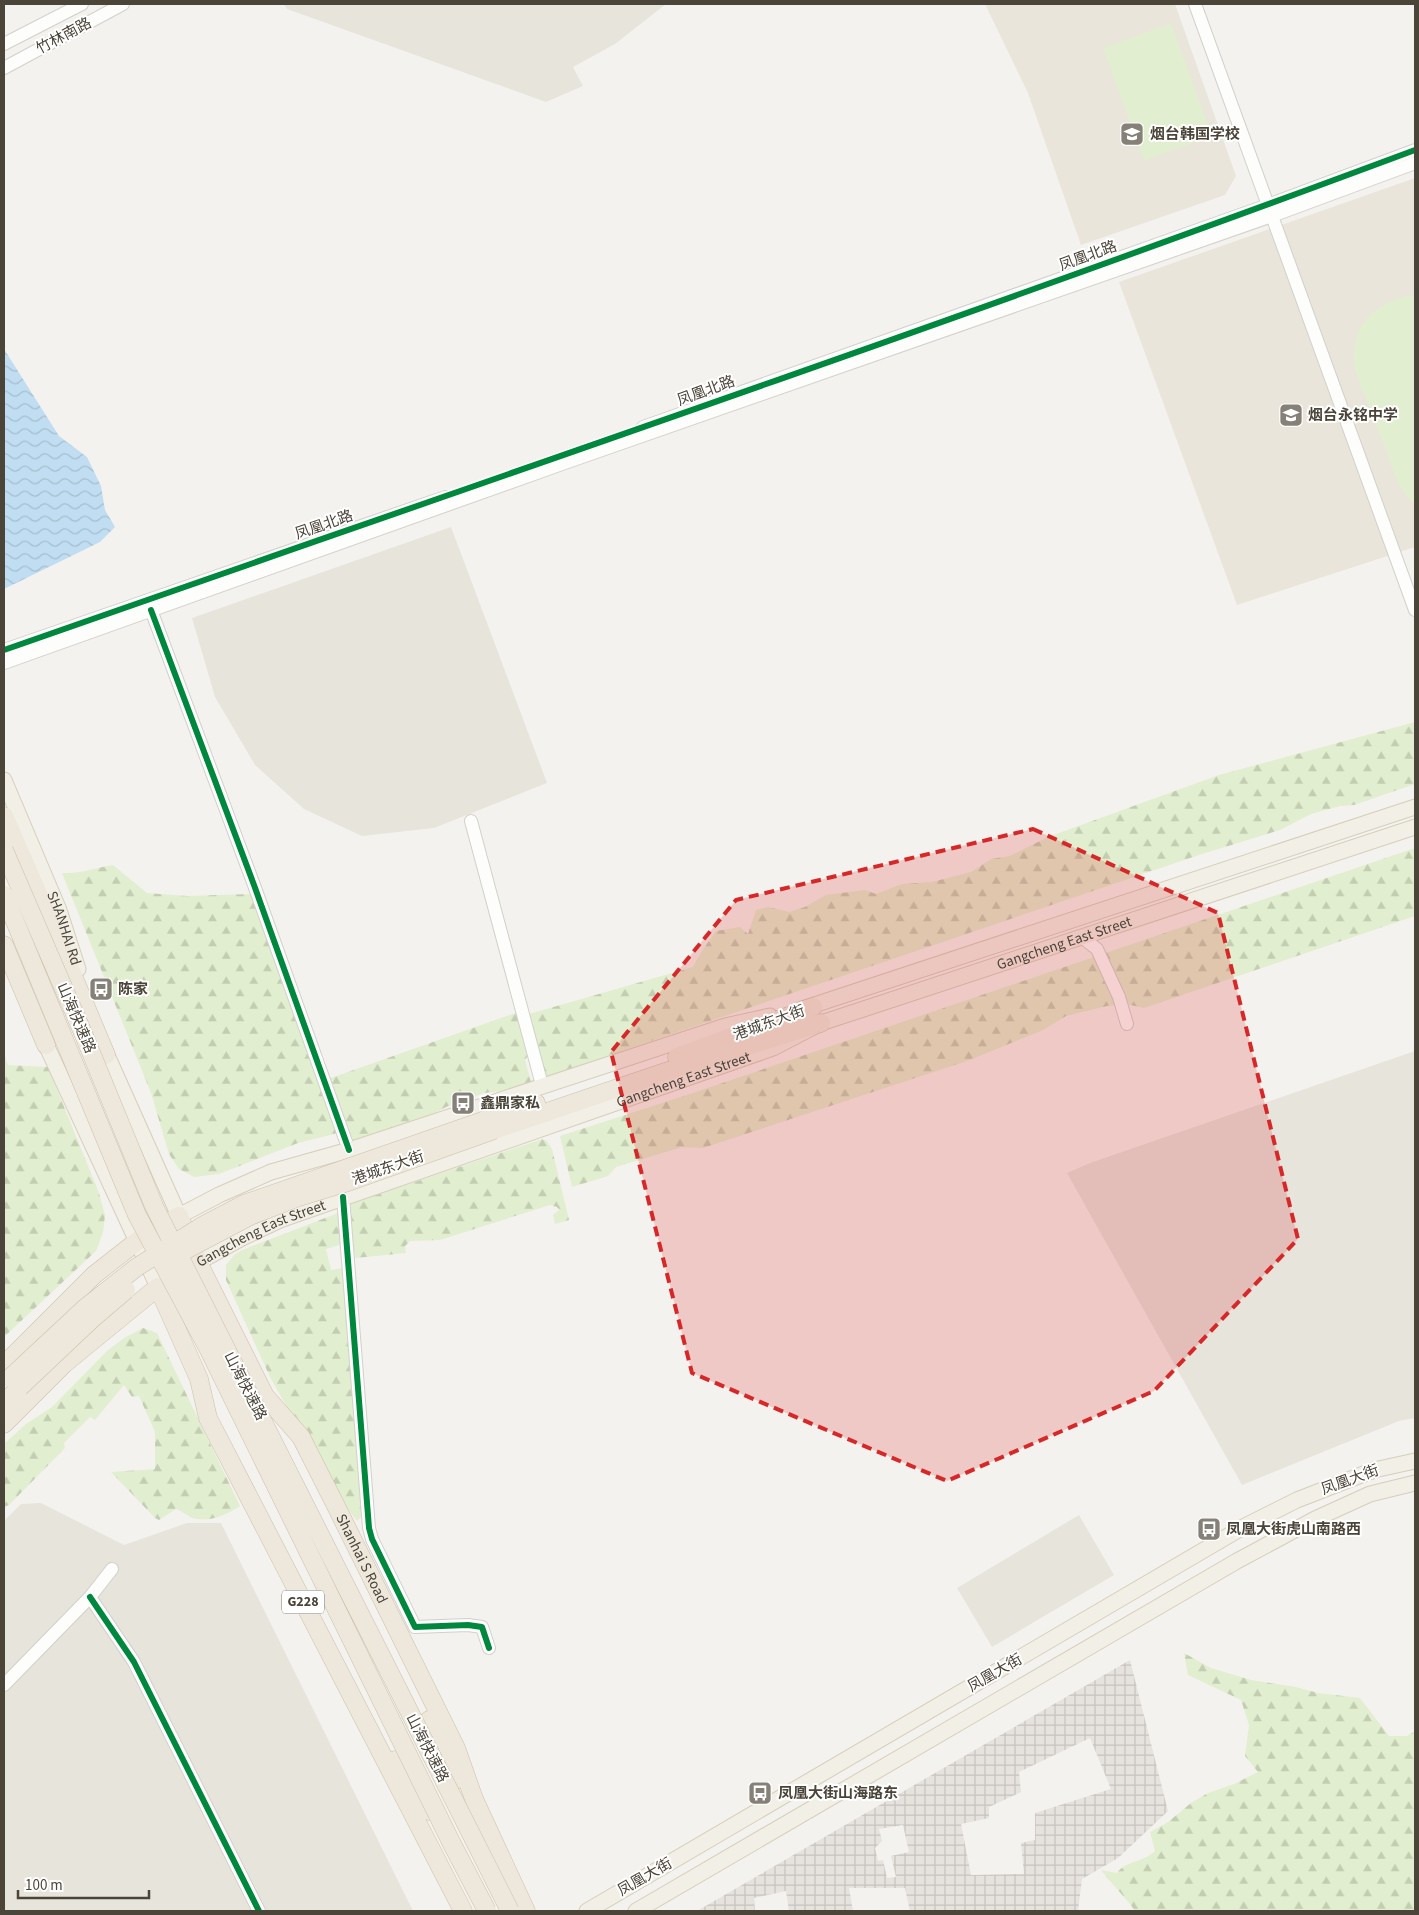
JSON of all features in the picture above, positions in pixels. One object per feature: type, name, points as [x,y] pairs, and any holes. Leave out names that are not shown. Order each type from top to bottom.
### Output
[{"type":"highway","points":[[4,816],[106,1055]]},
{"type":"highway","name":"山海快速路","points":[[4,850],[83,1033],[154,1206],[493,1879],[523,1909]]},
{"type":"highway","name":"山海快速路","points":[[4,895],[137,1215],[209,1350],[452,1844],[487,1911]]},
{"type":"highway","points":[[4,945],[46,1045]]},
{"type":"highway","name":"港城东大街","points":[[492,1124],[813,1007]]},
{"type":"highway","name":"港城东大街","points":[[4,1403],[9,1379],[85,1308],[137,1267],[202,1226],[244,1204],[326,1174],[659,1074],[821,1023]]},
{"type":"highway","points":[[9,1379],[94,1275],[136,1242],[179,1216]]},
{"type":"highway","name":"Shanhai S Road","points":[[179,1216],[198,1262],[265,1396],[302,1437],[456,1748],[474,1799],[523,1909]]},
{"type":"highway","name":"G228","points":[[158,1287],[200,1379],[208,1418],[463,1911]]},
{"type":"highway","name":"Gangcheng East Street","points":[[4,1424],[64,1364],[158,1287]]},
{"type":"highway","points":[[200,1379],[380,1739],[452,1844]]},
{"type":"highway","points":[[265,1396],[295,1448],[444,1751],[493,1879]]},
{"type":"main road","name":"SHANHAI Rd","points":[[4,780],[59,910],[106,1055],[179,1216]]},
{"type":"main road","name":"Gangcheng East Street","points":[[179,1216],[219,1195],[271,1172],[349,1150],[725,1026],[813,1007],[1415,807]]},
{"type":"main road","name":"Gangcheng East Street","points":[[158,1287],[198,1262],[280,1220],[773,1048],[821,1023],[1415,827]]},
{"type":"main road","points":[[4,964],[46,1045],[158,1287]]},
{"type":"main road","name":"凤凰大街","points":[[587,1911],[1245,1526],[1297,1500],[1374,1470],[1415,1461]]},
{"type":"main road","name":"凤凰大街","points":[[636,1911],[1237,1561],[1316,1519],[1370,1494],[1415,1483]]},
{"type":"street","name":"竹林南路","points":[[4,44],[82,4]]},
{"type":"street","name":"竹林南路","points":[[4,68],[123,4]]},
{"type":"street","points":[[1195,4],[1415,610]]},
{"type":"street","name":"凤凰北路","points":[[4,662],[1270,210],[1415,150]]},
{"type":"street","name":"凤凰北路","points":[[4,650],[1270,210],[1415,163]]},
{"type":"street","points":[[151,610],[254,885],[349,1150]]},
{"type":"street","points":[[471,821],[542,1085]]},
{"type":"street","points":[[1083,938],[1097,949],[1119,997],[1127,1024]]},
{"type":"street","points":[[344,1197],[369,1528],[372,1539],[415,1628],[468,1625],[482,1627],[489,1648]]},
{"type":"street","points":[[4,1685],[90,1597],[112,1569]]},
{"type":"street","points":[[90,1597],[134,1662],[260,1911]]},
{"type":"highlighted area","points":[[1033,829],[1218,913],[1298,1239],[1154,1391],[947,1481],[692,1373],[611,1052],[736,900]]},
{"type":"shaded area","points":[[284,4],[666,4],[615,44],[573,67],[583,86],[546,102],[287,9]]},
{"type":"shaded area","name":"烟台韩国学校","points":[[985,4],[1175,4],[1236,176],[1225,195],[1081,245],[1028,93]]},
{"type":"shaded area","name":"烟台永铭中学","points":[[1415,178],[1415,547],[1237,605],[1119,282]]},
{"type":"shaded area","points":[[451,527],[547,783],[434,828],[362,836],[304,809],[255,765],[215,697],[192,618]]},
{"type":"shaded area","points":[[1415,1051],[1415,1418],[1399,1421],[1242,1485],[1067,1173],[1090,1163]]},
{"type":"shaded area","points":[[41,1503],[124,1545],[187,1523],[221,1523],[413,1911],[4,1911],[4,1521],[21,1504]]},
{"type":"shaded area","points":[[1079,1515],[1114,1575],[992,1647],[957,1588]]},
{"type":"shaded area","points":[[1130,1660],[1168,1811],[1118,1858],[1082,1879],[1078,1911],[910,1911],[905,1888],[849,1888],[853,1911],[789,1911],[786,1891],[754,1898],[755,1911],[697,1911]],"holes":[[[1090,1738],[1111,1789],[1035,1813],[1035,1840],[1021,1843],[1024,1874],[971,1875],[961,1824],[989,1818],[989,1807],[1021,1792],[1019,1772]],[[903,1825],[909,1852],[891,1856],[896,1877],[887,1878],[883,1860],[878,1861],[875,1848],[882,1841],[879,1829]]]},
{"type":"green space","points":[[1171,23],[1212,136],[1144,161],[1103,48]]},
{"type":"green space","points":[[1406,296],[1415,296],[1415,506],[1400,487],[1394,473],[1357,376],[1354,361],[1354,348],[1362,324],[1380,307]]},
{"type":"green space","points":[[1415,722],[1415,784],[1354,805],[1340,806],[1311,814],[1280,830],[1199,855],[545,1077],[529,1014],[693,967],[716,931],[740,927],[748,934],[756,910],[768,907],[789,912],[805,907],[826,895],[865,890],[876,894],[902,884],[932,882],[971,872],[991,859],[1010,856],[1048,837],[1219,775]]},
{"type":"green space","points":[[1415,848],[1415,916],[1144,1008],[1126,1004],[1107,1006],[1066,1016],[1043,1030],[967,1061],[703,1148],[682,1147],[616,1167],[608,1176],[572,1187],[560,1136],[693,1093]]},
{"type":"green space","points":[[113,865],[147,893],[187,896],[251,894],[338,1133],[298,1143],[219,1174],[194,1177],[179,1169],[169,1154],[151,1093],[62,873],[81,872]]},
{"type":"green space","points":[[518,1012],[527,1057],[525,1060],[531,1082],[501,1091],[484,1093],[446,1107],[430,1116],[351,1141],[328,1079]]},
{"type":"green space","points":[[4,1055],[8,1065],[48,1067],[99,1193],[105,1215],[103,1233],[96,1251],[4,1337]]},
{"type":"green space","points":[[542,1139],[547,1141],[552,1149],[569,1220],[555,1224],[553,1215],[559,1210],[557,1207],[550,1205],[440,1240],[410,1241],[405,1246],[406,1253],[355,1258],[349,1206],[353,1203]]},
{"type":"green space","points":[[338,1213],[343,1244],[326,1249],[331,1270],[343,1268],[364,1514],[357,1521],[347,1508],[332,1478],[270,1377],[226,1280],[226,1265],[234,1255],[242,1250]]},
{"type":"green space","points":[[143,1328],[157,1333],[240,1506],[217,1518],[203,1520],[190,1517],[176,1509],[159,1520],[155,1518],[111,1472],[155,1469],[155,1432],[139,1396],[132,1397],[124,1385],[95,1420],[90,1417],[64,1443],[65,1448],[9,1505],[4,1507],[4,1444],[26,1424],[52,1407],[107,1351],[124,1338]]},
{"type":"green space","points":[[1184,1653],[1211,1668],[1251,1680],[1296,1687],[1318,1693],[1360,1698],[1389,1736],[1407,1736],[1415,1731],[1415,1911],[1135,1911],[1101,1870],[1117,1873],[1125,1866],[1151,1855],[1155,1851],[1150,1832],[1168,1822],[1191,1803],[1208,1793],[1234,1784],[1258,1772],[1245,1756],[1249,1725],[1241,1700],[1188,1675]]},
{"type":"water","points":[[4,349],[59,436],[87,457],[101,486],[105,510],[115,527],[100,542],[4,589]]},
{"type":"cycle path","points":[[4,650],[888,341],[1415,150]]},
{"type":"cycle path","points":[[151,610],[254,885],[349,1150]]},
{"type":"cycle path","points":[[343,1197],[369,1528],[372,1539],[415,1627],[468,1625],[482,1627],[489,1648]]},
{"type":"cycle path","points":[[90,1597],[134,1662],[259,1911]]},
{"type":"place","name":"烟台韩国学校","points":[[1132,134]]},
{"type":"place","name":"烟台永铭中学","points":[[1291,415]]},
{"type":"place","name":"陈家","points":[[101,989]]},
{"type":"place","name":"鑫鼎家私","points":[[463,1103]]},
{"type":"place","name":"凤凰大街虎山南路西","points":[[1209,1529]]},
{"type":"place","name":"凤凰大街山海路东","points":[[760,1793]]}]
